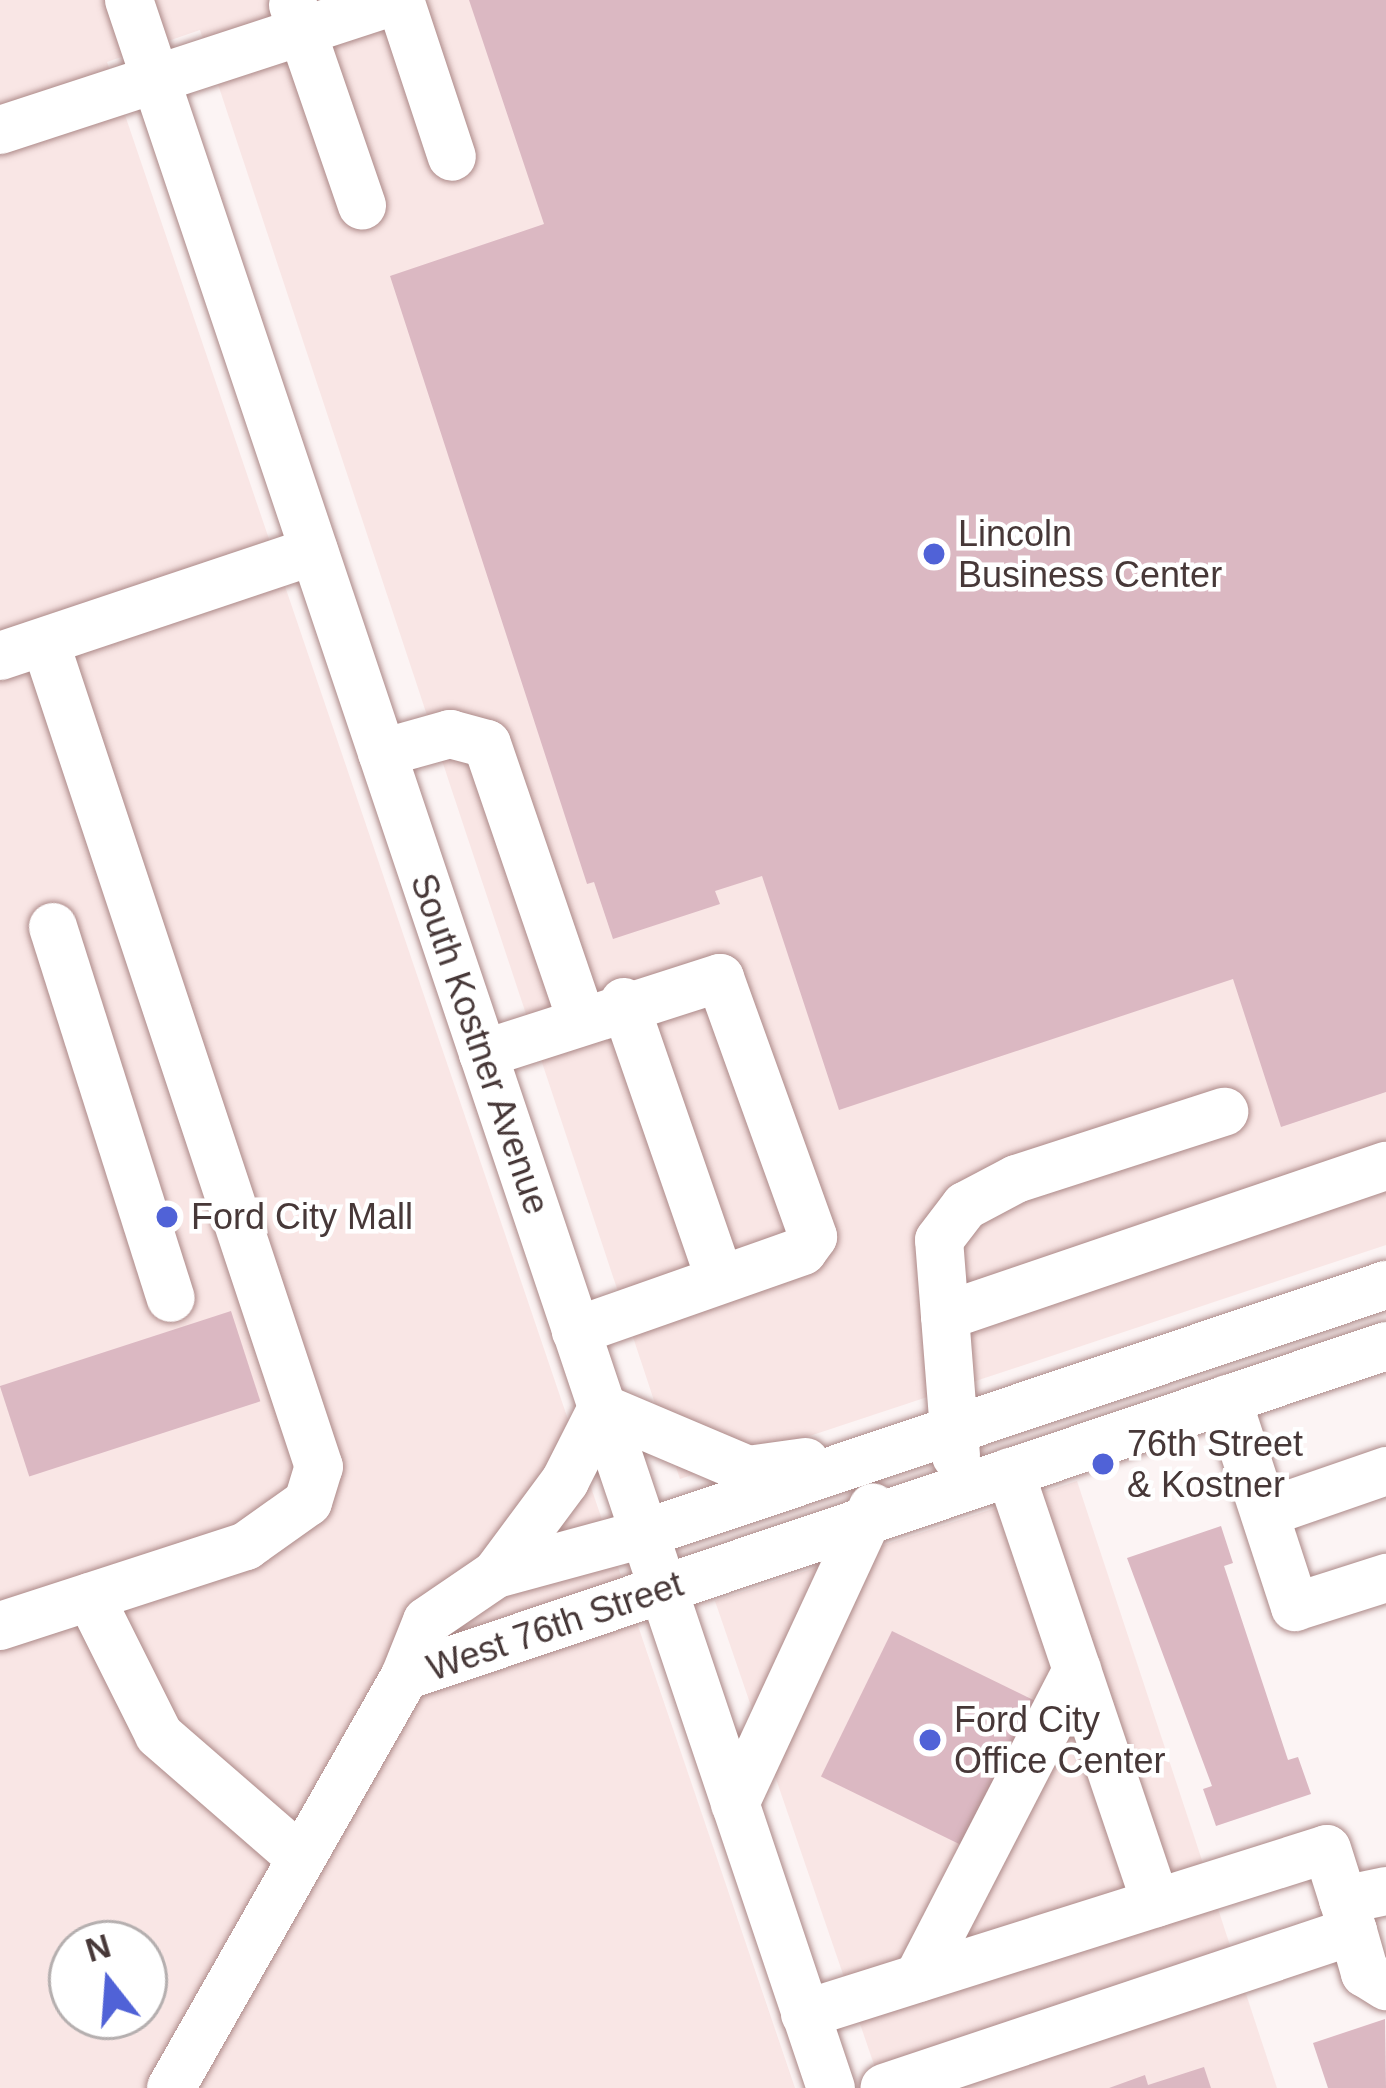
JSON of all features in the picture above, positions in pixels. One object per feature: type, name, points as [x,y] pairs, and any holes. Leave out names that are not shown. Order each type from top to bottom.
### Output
[{"type":"street","name":"South Kostner Avenue","points":[[129,0],[831,2088]]},
{"type":"street","points":[[0,130],[155,79],[297,15],[399,0],[452,157]]},
{"type":"street","points":[[297,15],[362,205]]},
{"type":"street","points":[[0,1626],[285,1526],[308,1502],[319,1467],[22,649],[314,551]]},
{"type":"street","points":[[382,753],[450,734],[487,744],[720,1279]]},
{"type":"street","points":[[53,927],[171,1298]]},
{"type":"street","points":[[483,1054],[710,974],[733,1004],[813,1237],[803,1251],[576,1331]]},
{"type":"street","points":[[955,1491],[957,1429],[939,1240],[965,1207],[1016,1178],[1224,1112]]},
{"type":"street","points":[[945,1316],[1386,1166]]},
{"type":"street","name":"West 76th Street","points":[[405,1676],[427,1621],[496,1574],[643,1534],[1386,1285]]},
{"type":"street","name":"West 76th Street","points":[[405,1676],[1386,1346]]},
{"type":"street","points":[[1227,1399],[1295,1606],[1386,1578]]},
{"type":"street","points":[[496,1574],[565,1480],[602,1408],[748,1470],[901,1448]]},
{"type":"street","points":[[735,1804],[901,1448]]},
{"type":"street","points":[[1264,1513],[1386,1471]]},
{"type":"street","points":[[1010,1472],[1156,1903]]},
{"type":"street","points":[[90,1597],[159,1735],[298,1856]]},
{"type":"street","points":[[918,1978],[1077,1670]]},
{"type":"street","points":[[171,2088],[298,1856],[405,1676]]},
{"type":"street","points":[[805,2014],[1328,1849],[1361,1907],[1364,1973],[1386,1986]]},
{"type":"street","points":[[885,2088],[1361,1907]]},
{"type":"shaded area","points":[[0,0],[1386,0],[1386,1245],[680,1479],[200,30],[107,62],[795,2088],[0,2088]]},
{"type":"shaded area","points":[[1077,1481],[1277,2088],[882,2088],[715,1601]]},
{"type":"building","name":"Lincoln Business Center","points":[[469,0],[1386,0],[1386,1092],[1281,1127],[1233,979],[839,1110],[762,876],[715,891],[720,904],[613,939],[594,882],[587,884],[390,276],[544,224]]},
{"type":"building","points":[[231,1311],[260,1401],[29,1476],[0,1386]]},
{"type":"building","points":[[1221,1526],[1233,1563],[1224,1566],[1288,1760],[1298,1757],[1311,1794],[1216,1826],[1203,1789],[1212,1786],[1127,1558]]},
{"type":"building","name":"Ford City Office Center","points":[[892,1631],[1039,1703],[968,1848],[821,1777]]},
{"type":"building","points":[[1385,2019],[1386,2088],[1328,2088],[1313,2043]]},
{"type":"building","points":[[1204,2067],[1211,2088],[1109,2088],[1145,2075],[1148,2085]]},
{"type":"place","name":"Lincoln Business Center","points":[[934,554]]},
{"type":"place","name":"Ford City Mall","points":[[167,1217]]},
{"type":"place","name":"76th Street & Kostner","points":[[1103,1464]]},
{"type":"place","name":"Ford City Office Center","points":[[930,1740]]}]
